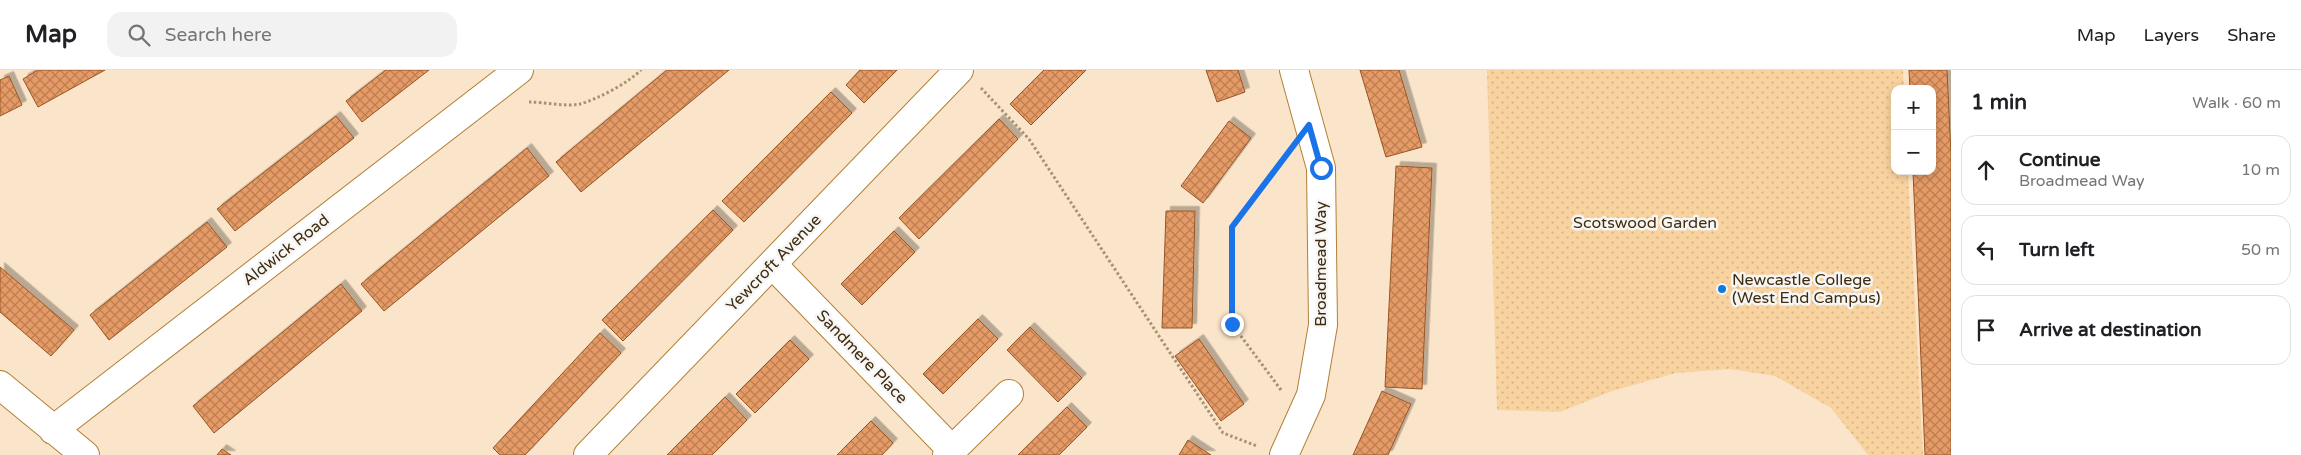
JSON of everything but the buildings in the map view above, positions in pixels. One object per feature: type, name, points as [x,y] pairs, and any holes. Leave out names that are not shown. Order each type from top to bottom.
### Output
[{"type":"street","name":"Broadmead Way","points":[[1274,452],[1301,417],[1311,395],[1323,325],[1321,168],[1294,70]]},
{"type":"street","name":"Aldwick Road","points":[[53,430],[512,76]]},
{"type":"street","name":"Yewcroft Avenue","points":[[588,455],[772,264],[968,77]]},
{"type":"street","name":"Sandmere Place","points":[[772,264],[950,452],[1009,394]]},
{"type":"street","points":[[0,385],[85,455]]},
{"type":"path","points":[[512,76],[520,101],[579,104],[634,78],[641,70]]},
{"type":"path","points":[[968,77],[1029,139],[1224,433],[1274,452]]},
{"type":"path","points":[[1301,417],[1232,324],[1232,227],[1309,125]]},
{"type":"green space","name":"Scotswood Garden","points":[[1487,70],[1903,70],[1904,85],[1891,85],[1891,175],[1908,175],[1923,455],[1868,455],[1831,408],[1775,376],[1730,369],[1676,373],[1612,391],[1560,412],[1497,410]]},
{"type":"place","name":"Newcastle College (West End Campus)","points":[[1722,289]]},
{"type":"route","points":[[1232,324],[1232,227],[1309,125],[1321,168]]}]
